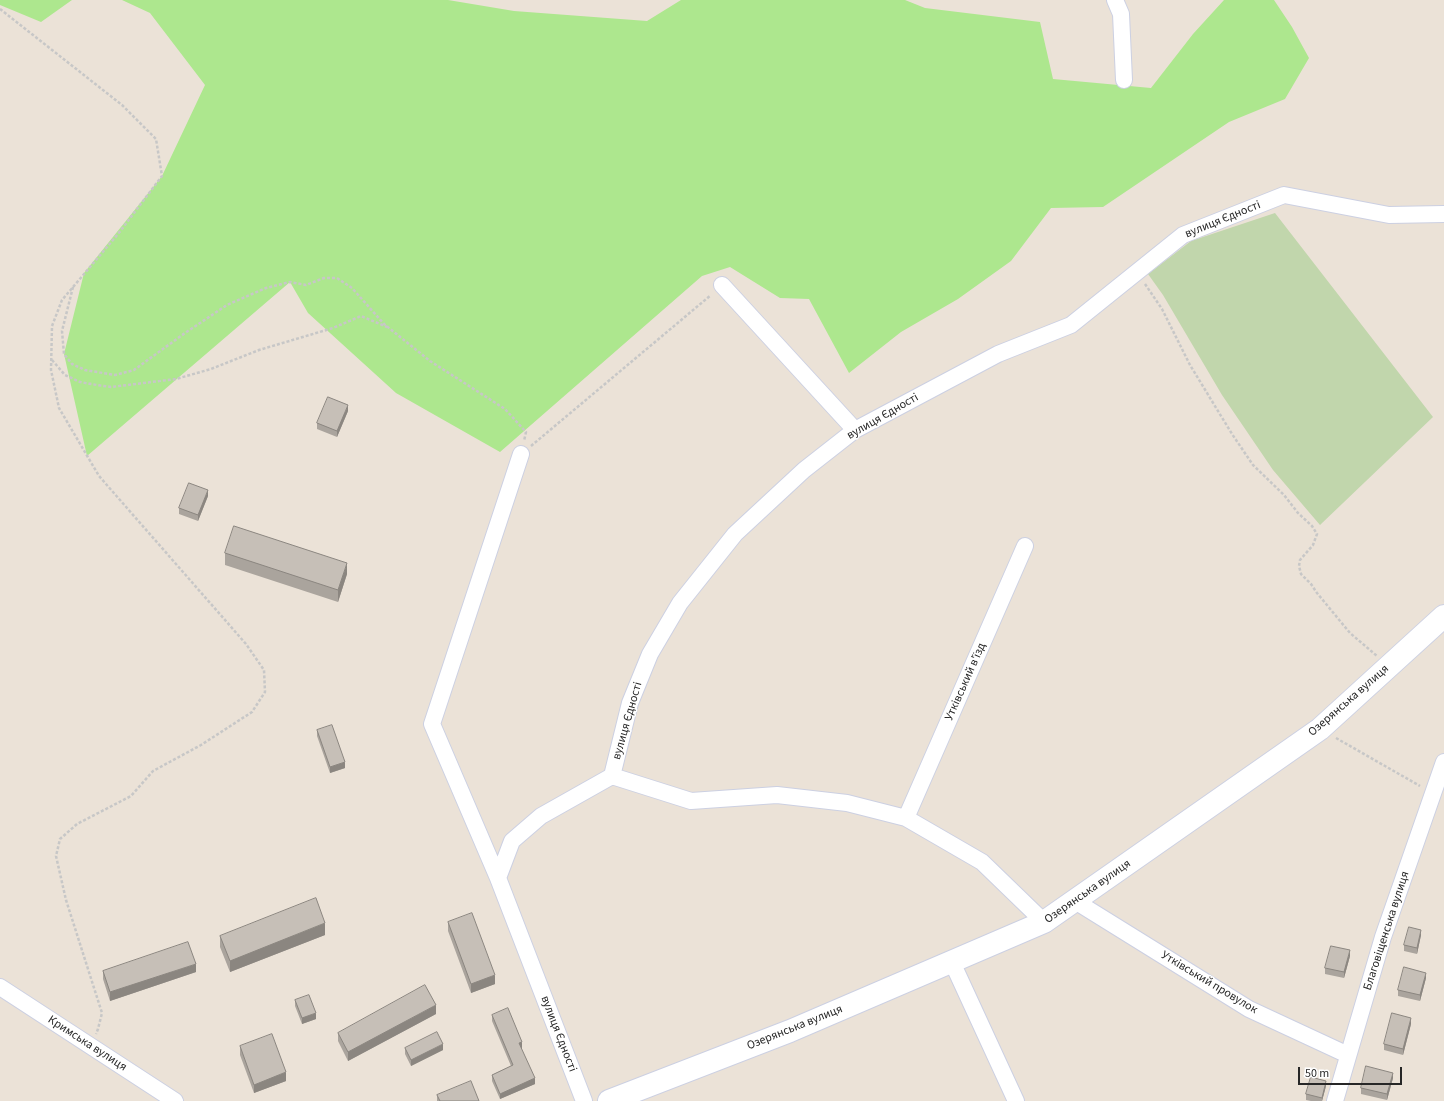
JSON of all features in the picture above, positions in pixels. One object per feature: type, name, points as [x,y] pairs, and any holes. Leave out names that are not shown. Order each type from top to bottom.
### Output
[{"type":"street","points":[[1115,0],[1121,14],[1124,80]]},
{"type":"street","name":"вулиця Єдності","points":[[498,878],[512,841],[541,816],[612,776],[630,703],[641,675],[650,654],[680,603],[735,534],[804,470],[855,430],[998,354],[1071,325],[1183,235],[1284,195],[1389,215],[1444,214]]},
{"type":"street","points":[[722,286],[855,430]]},
{"type":"street","name":"вулиця Єдності","points":[[521,454],[432,724],[498,878],[584,1101]]},
{"type":"street","name":"Утківський в'їзд","points":[[906,818],[1025,546]]},
{"type":"street","name":"Озерянська вулиця","points":[[609,1101],[790,1031],[1044,922],[1320,728],[1444,616]]},
{"type":"street","name":"Благовіщенська вулиця","points":[[1335,1101],[1383,937],[1444,762]]},
{"type":"street","points":[[612,776],[690,801],[777,794],[847,803],[906,818],[982,862],[1044,922]]},
{"type":"street","name":"Утківський провулок","points":[[1075,901],[1249,1009],[1348,1055]]},
{"type":"street","points":[[952,962],[1016,1101]]},
{"type":"street","name":"Кримська вулиця","points":[[0,987],[175,1101]]},
{"type":"path","points":[[0,9],[122,105],[156,139],[162,176],[118,234],[62,300],[52,326],[52,370],[59,408],[99,476],[246,644],[264,670],[265,692],[252,712],[201,745],[153,771],[131,796],[77,824],[60,839],[56,856],[66,900],[102,1013],[98,1030],[89,1045]]},
{"type":"path","points":[[1136,272],[1162,309],[1190,365],[1232,434],[1253,465],[1284,495],[1298,514],[1312,526],[1316,534],[1313,545],[1300,560],[1299,566],[1301,574],[1311,584],[1350,633],[1374,654],[1391,664]]},
{"type":"path","points":[[74,285],[62,331],[64,354],[72,364],[85,370],[115,375],[134,370],[186,332],[227,305],[266,288],[290,282],[306,285],[324,278],[337,278],[352,288],[384,324],[430,361],[505,409],[526,432],[521,454]]},
{"type":"path","points":[[521,454],[722,286]]},
{"type":"path","points":[[52,358],[58,369],[65,375],[80,382],[111,387],[176,379],[211,369],[258,350],[333,328],[361,316],[391,329]]},
{"type":"path","points":[[1320,728],[1433,793]]},
{"type":"green space","points":[[0,0],[72,0],[41,22],[0,5]]},
{"type":"green space","points":[[122,0],[448,0],[514,11],[647,21],[681,0],[905,0],[925,8],[1040,22],[1053,79],[1151,88],[1193,34],[1224,0],[1274,0],[1292,27],[1309,58],[1285,99],[1229,122],[1103,207],[1051,208],[1011,261],[958,299],[901,332],[849,373],[809,299],[780,298],[730,267],[702,276],[500,452],[396,393],[308,313],[290,282],[87,456],[64,354],[84,273],[162,176],[205,85],[150,13]]},
{"type":"green space","points":[[1275,213],[1433,417],[1320,525],[1273,470],[1222,395],[1163,295],[1148,274],[1191,241]]},
{"type":"building","points":[[328,397],[348,405],[337,431],[317,423]]},
{"type":"building","points":[[189,483],[208,490],[198,515],[179,508]]},
{"type":"building","points":[[234,526],[347,563],[338,590],[225,553]]},
{"type":"building","points":[[332,725],[345,762],[330,767],[317,730]]},
{"type":"building","points":[[316,898],[325,923],[230,961],[220,936]]},
{"type":"building","points":[[472,913],[495,975],[471,984],[448,922]]},
{"type":"building","points":[[1409,927],[1421,930],[1417,948],[1404,945]]},
{"type":"building","points":[[188,942],[196,964],[110,992],[103,971]]},
{"type":"building","points":[[1331,946],[1350,950],[1344,972],[1325,968]]},
{"type":"building","points":[[1404,967],[1426,973],[1420,995],[1398,990]]},
{"type":"building","points":[[425,985],[436,1005],[348,1052],[338,1033]]},
{"type":"building","points":[[309,995],[316,1013],[302,1018],[295,1000]]},
{"type":"building","points":[[508,1008],[522,1042],[519,1043],[535,1078],[500,1094],[492,1075],[513,1065],[492,1015]]},
{"type":"building","points":[[1392,1013],[1411,1018],[1403,1049],[1384,1044]]},
{"type":"building","points":[[437,1032],[443,1044],[411,1060],[405,1048]]},
{"type":"building","points":[[272,1034],[286,1072],[254,1085],[240,1046]]},
{"type":"building","points":[[1366,1066],[1393,1073],[1387,1094],[1361,1088]]},
{"type":"building","points":[[1311,1077],[1326,1081],[1322,1098],[1306,1094]]},
{"type":"building","points":[[471,1081],[479,1101],[440,1101],[437,1095]]}]
